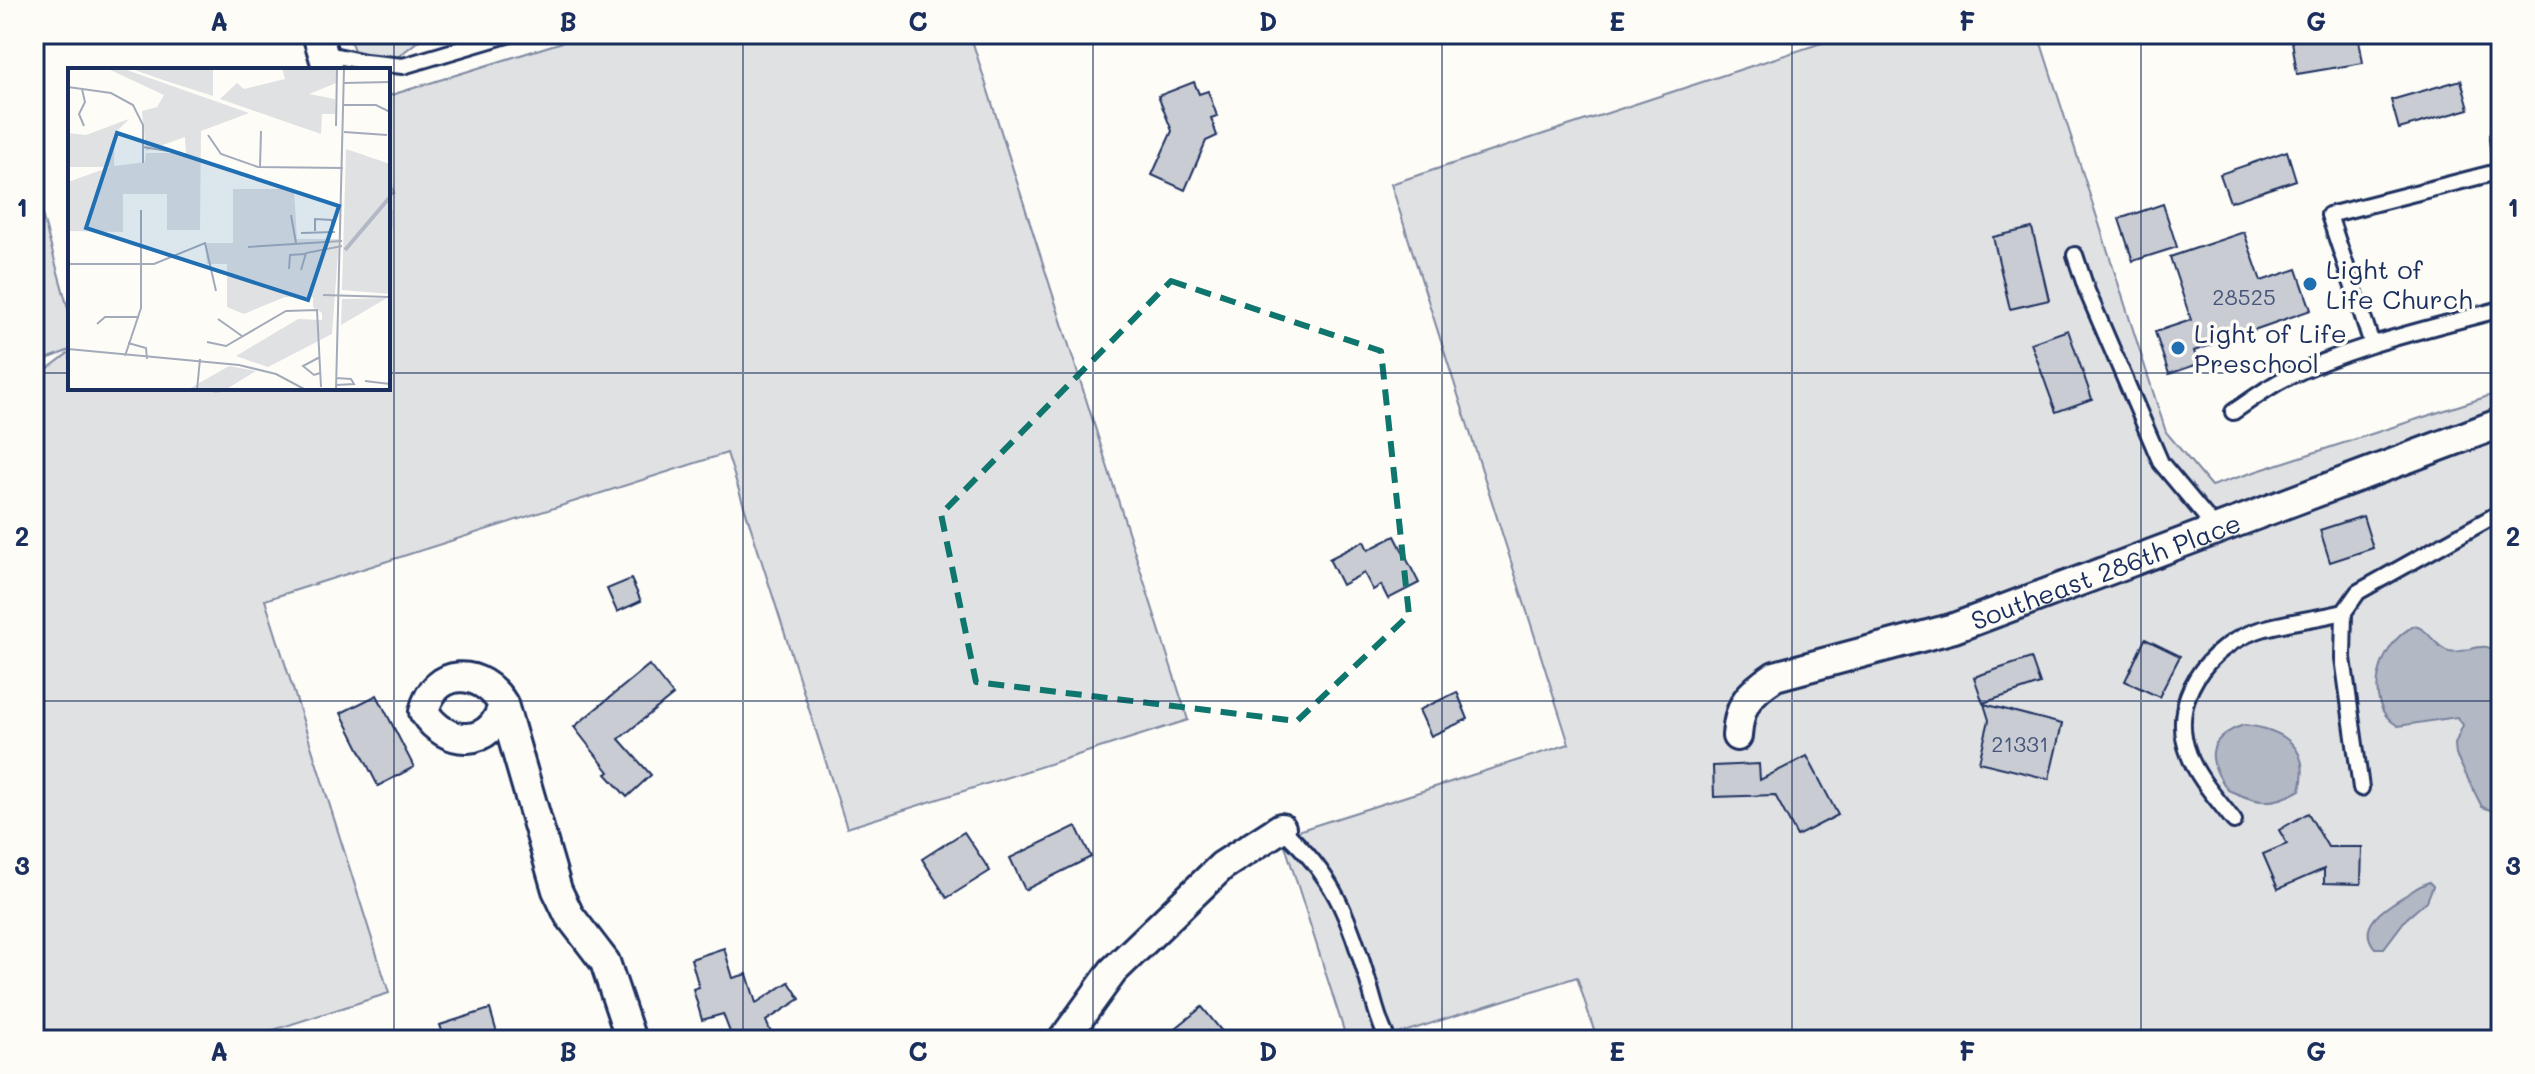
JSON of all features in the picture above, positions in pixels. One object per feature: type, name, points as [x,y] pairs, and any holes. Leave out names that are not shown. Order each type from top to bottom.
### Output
[{"type":"street","name":"Southeast 286th Place","points":[[1737,736],[1739,716],[1753,690],[1775,676],[1954,628],[2501,423]]},
{"type":"street","points":[[503,704],[557,890],[569,915],[605,962],[631,1040]]},
{"type":"street","points":[[1063,1040],[1113,971],[1222,866],[1281,828]]},
{"type":"lane","points":[[323,52],[365,62],[403,66],[511,34]]},
{"type":"lane","points":[[2501,128],[2498,138],[2501,164]]},
{"type":"lane","points":[[2372,344],[2329,215],[2501,171]]},
{"type":"lane","points":[[2075,255],[2087,291],[2161,463],[2217,530]]},
{"type":"lane","points":[[2233,412],[2281,380],[2331,358],[2501,309]]},
{"type":"lane","points":[[2361,788],[2343,658],[2344,612],[2358,592],[2501,512]]},
{"type":"lane","points":[[2234,821],[2208,787],[2186,745],[2184,719],[2188,692],[2196,676],[2231,643],[2257,631],[2344,612]]},
{"type":"lane","points":[[1281,828],[1308,852],[1347,916],[1388,1040]]},
{"type":"highlighted area","points":[[1171,281],[1381,351],[1409,615],[1297,721],[976,682],[941,514]]},
{"type":"shaded area","points":[[348,34],[427,34],[384,68],[360,68]]},
{"type":"shaded area","points":[[588,34],[970,34],[1188,720],[847,828],[727,453],[265,600],[389,993],[242,1040],[34,1040],[34,379],[68,354],[68,390],[390,390],[390,194],[394,193],[390,180],[390,95]]},
{"type":"shaded area","points":[[1849,34],[2038,34],[2166,432],[2211,486],[2501,392],[2501,1040],[1597,1040],[1577,977],[1379,1040],[1357,1040],[1345,1034],[1282,836],[1569,744],[1391,184]]},
{"type":"shaded area","points":[[34,185],[68,309],[68,351],[34,364]]},
{"type":"shaded area","points":[[2414,626],[2424,630],[2439,646],[2449,651],[2486,647],[2497,655],[2501,666],[2501,808],[2491,810],[2482,807],[2456,755],[2455,744],[2463,725],[2457,717],[2398,726],[2386,716],[2377,689],[2379,674],[2392,645]]},
{"type":"shaded area","points":[[2244,725],[2270,731],[2291,742],[2302,762],[2300,790],[2281,799],[2264,801],[2228,790],[2216,769],[2213,751],[2222,736]]},
{"type":"shaded area","points":[[2429,882],[2433,886],[2427,901],[2406,919],[2384,948],[2375,948],[2370,939],[2371,923],[2391,904]]},
{"type":"building","points":[[2291,34],[2358,34],[2363,63],[2297,74]]},
{"type":"building","points":[[2461,80],[2469,109],[2399,129],[2391,100]]},
{"type":"building","points":[[1194,82],[1199,94],[1208,91],[1217,116],[1211,118],[1217,136],[1206,141],[1185,190],[1152,175],[1172,131],[1158,96]]},
{"type":"building","points":[[2287,151],[2296,180],[2230,202],[2220,174]]},
{"type":"building","points":[[2163,204],[2177,247],[2133,261],[2119,219]]},
{"type":"building","points":[[2032,228],[2049,300],[2010,309],[1993,237]]},
{"type":"building","points":[[2244,232],[2261,281],[2297,269],[2311,310],[2194,351],[2198,364],[2169,374],[2155,332],[2191,320],[2170,257]]},
{"type":"building","points":[[2068,330],[2092,399],[2056,412],[2031,343]]},
{"type":"building","points":[[2363,516],[2373,548],[2330,562],[2320,530]]},
{"type":"building","points":[[1395,536],[1419,583],[1388,599],[1381,585],[1373,590],[1364,573],[1342,585],[1329,559],[1364,541],[1368,550]]},
{"type":"building","points":[[631,579],[641,601],[617,612],[607,589]]},
{"type":"building","points":[[2145,639],[2180,656],[2159,697],[2125,681]]},
{"type":"building","points":[[2031,658],[2040,684],[1983,703],[1974,677]]},
{"type":"building","points":[[649,665],[673,695],[619,739],[651,775],[627,797],[606,774],[609,772],[574,727]]},
{"type":"building","points":[[1457,692],[1468,719],[1431,736],[1419,710]]},
{"type":"building","points":[[377,695],[414,767],[378,786],[341,713]]},
{"type":"building","points":[[1984,704],[2062,724],[2049,779],[1979,762],[1989,720]]},
{"type":"building","points":[[1807,756],[1838,815],[1797,836],[1775,795],[1714,797],[1713,766],[1759,764],[1760,780]]},
{"type":"building","points":[[2308,813],[2328,847],[2362,847],[2361,884],[2324,883],[2324,869],[2278,889],[2263,854],[2287,844],[2279,830]]},
{"type":"building","points":[[1076,826],[1091,857],[1025,890],[1010,858]]},
{"type":"building","points":[[964,832],[990,871],[947,898],[922,859]]},
{"type":"building","points":[[724,948],[733,978],[747,974],[756,1003],[789,982],[800,999],[766,1021],[771,1033],[752,1040],[733,1040],[723,1014],[702,1020],[693,989],[699,987],[691,959]]},
{"type":"building","points":[[1202,1007],[1229,1040],[1161,1040]]},
{"type":"building","points":[[490,1009],[499,1040],[445,1040],[440,1025]]},
{"type":"place","name":"Light of Life Church","points":[[2310,284]]},
{"type":"place","name":"Light of Life Preschool","points":[[2178,348]]}]
